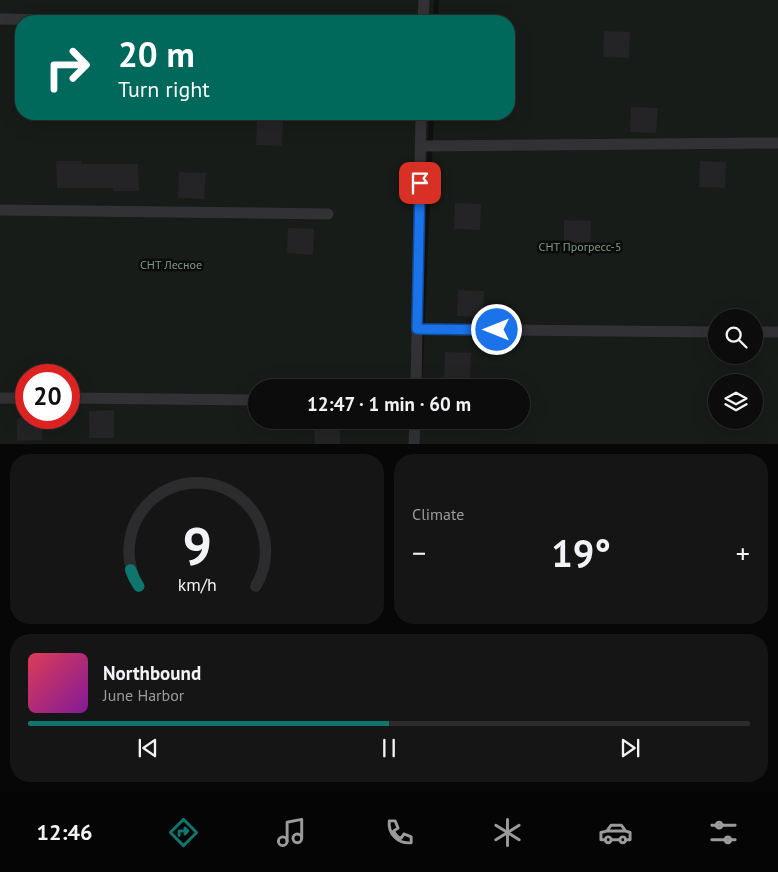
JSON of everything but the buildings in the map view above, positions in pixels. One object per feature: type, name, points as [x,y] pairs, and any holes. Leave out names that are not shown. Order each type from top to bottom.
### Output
[{"type":"lane","points":[[423,15],[424,0]]},
{"type":"lane","points":[[0,19],[15,19]]},
{"type":"lane","points":[[416,379],[422,120]]},
{"type":"lane","points":[[421,146],[778,143]]},
{"type":"lane","points":[[0,210],[328,214]]},
{"type":"lane","points":[[417,329],[708,332]]},
{"type":"lane","points":[[763,332],[778,332]]},
{"type":"lane","points":[[0,398],[15,398]]},
{"type":"lane","points":[[80,398],[248,400]]},
{"type":"lane","points":[[414,444],[415,429]]},
{"type":"green space","name":"СНТ Лесное","points":[[0,0],[434,0],[433,15],[15,15],[15,120],[429,120],[418,379],[248,379],[248,429],[417,429],[416,444],[0,444]]},
{"type":"green space","name":"СНТ Прогресс-5","points":[[439,0],[778,0],[778,444],[419,444],[420,429],[530,429],[530,379],[422,379],[434,120],[515,120],[515,15],[438,15]]},
{"type":"route","points":[[420,183],[417,329],[497,330]]}]
